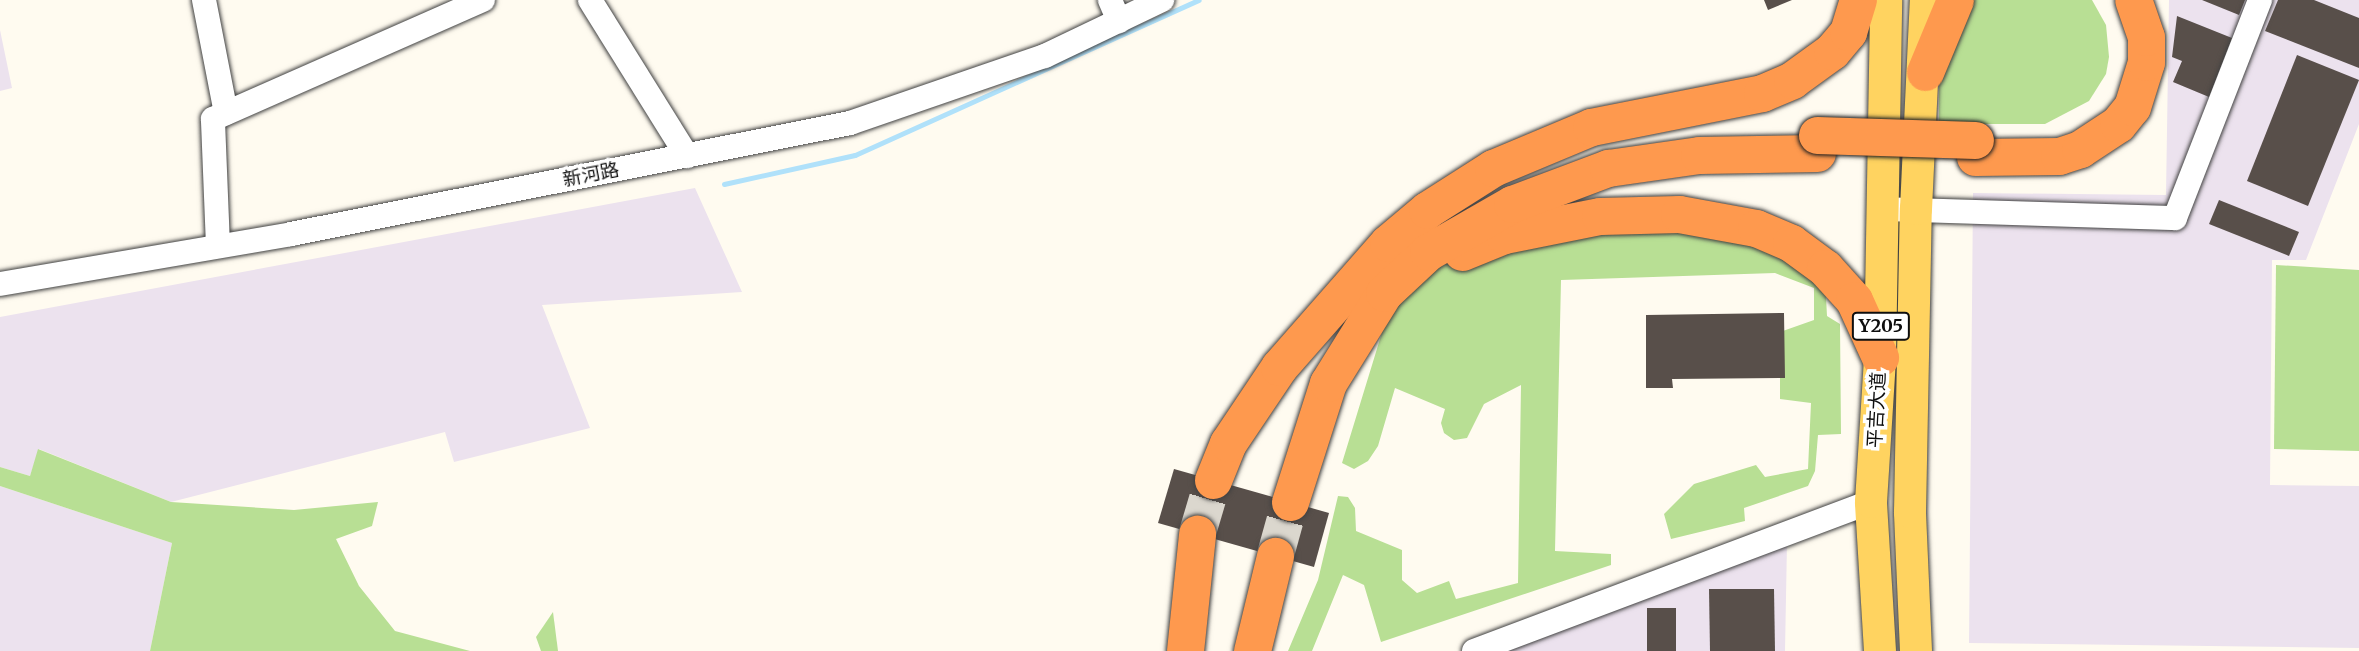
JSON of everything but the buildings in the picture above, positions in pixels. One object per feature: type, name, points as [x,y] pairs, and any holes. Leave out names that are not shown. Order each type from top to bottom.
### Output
[{"type":"highway","points":[[1213,480],[1228,443],[1279,367],[1388,243],[1460,187],[1533,149],[1591,127],[1762,93],[1792,80],[1832,51],[1848,32],[1858,0]]},
{"type":"highway","points":[[1925,72],[1955,0]]},
{"type":"highway","points":[[1975,148],[2067,134],[2099,112],[2112,96],[2124,59],[2120,20],[2110,0]]},
{"type":"highway","points":[[1279,367],[1417,238],[1469,205],[1547,169],[1650,141],[1975,148],[2059,156],[2080,149],[2118,124],[2132,107],[2146,62],[2146,37],[2133,0]]},
{"type":"highway","points":[[1290,502],[1328,383],[1384,293],[1403,271],[1478,220],[1564,182],[1653,158],[1817,144]]},
{"type":"highway","points":[[1328,383],[1376,316],[1426,271],[1504,235],[1551,223],[1641,212],[1716,219],[1791,243],[1825,268],[1854,300],[1880,357]]},
{"type":"highway","points":[[1185,651],[1197,534]]},
{"type":"highway","points":[[1252,651],[1275,556]]},
{"type":"main road","name":"平吉大道","points":[[1880,651],[1871,502],[1880,357],[1886,0]]},
{"type":"main road","name":"平吉大道","points":[[1916,651],[1910,512],[1916,209],[1925,72],[1926,0]]},
{"type":"street","points":[[204,0],[226,113]]},
{"type":"street","points":[[219,246],[213,119],[483,0]]},
{"type":"street","points":[[590,0],[687,156]]},
{"type":"street","name":"新河路","points":[[0,284],[219,246],[850,123],[1045,56],[1115,10],[1162,0]]},
{"type":"street","points":[[1882,209],[2175,218],[2260,0]]},
{"type":"street","points":[[1474,651],[1871,502]]},
{"type":"shaded area","points":[[2169,0],[2359,0],[2359,124],[2306,260],[2272,260],[2270,485],[2359,486],[2359,648],[1969,643],[1973,193],[2166,195]]},
{"type":"shaded area","points":[[0,30],[12,88],[0,91]]},
{"type":"shaded area","points":[[695,188],[742,292],[542,305],[590,428],[454,462],[445,432],[171,502],[39,449],[30,476],[0,467],[0,317]]},
{"type":"shaded area","points":[[0,486],[172,543],[150,651],[0,651]]},
{"type":"shaded area","points":[[1787,543],[1785,651],[1498,651]]},
{"type":"green space","points":[[1972,0],[2092,0],[2106,25],[2109,57],[2106,74],[2089,101],[2045,124],[1939,124],[1939,77]]},
{"type":"green space","points":[[1695,210],[1825,278],[1827,316],[1840,324],[1841,434],[1818,435],[1815,471],[1808,486],[1744,508],[1745,521],[1671,539],[1664,514],[1694,484],[1756,465],[1765,477],[1808,469],[1811,403],[1780,399],[1780,332],[1814,320],[1814,288],[1775,273],[1561,280],[1555,551],[1611,554],[1611,565],[1381,642],[1364,585],[1343,575],[1312,651],[1288,651],[1318,580],[1338,496],[1348,497],[1355,508],[1356,531],[1402,550],[1402,580],[1417,593],[1449,581],[1456,599],[1518,583],[1521,385],[1484,404],[1467,438],[1454,440],[1444,433],[1441,423],[1445,409],[1395,388],[1378,446],[1368,461],[1354,469],[1342,463],[1391,303],[1443,256]]},
{"type":"green space","points":[[2276,265],[2359,270],[2359,451],[2274,449]]},
{"type":"green space","points":[[38,449],[171,502],[294,510],[378,502],[372,526],[336,539],[359,586],[395,631],[470,651],[150,651],[172,543],[0,486],[0,467],[30,476]]},
{"type":"green space","points":[[553,612],[558,651],[541,651],[536,637]]},
{"type":"waterway","points":[[724,184],[855,155],[1199,0]]},
{"type":"tunnel","points":[[1197,534],[1213,480]]},
{"type":"tunnel","points":[[1275,556],[1290,502]]}]
